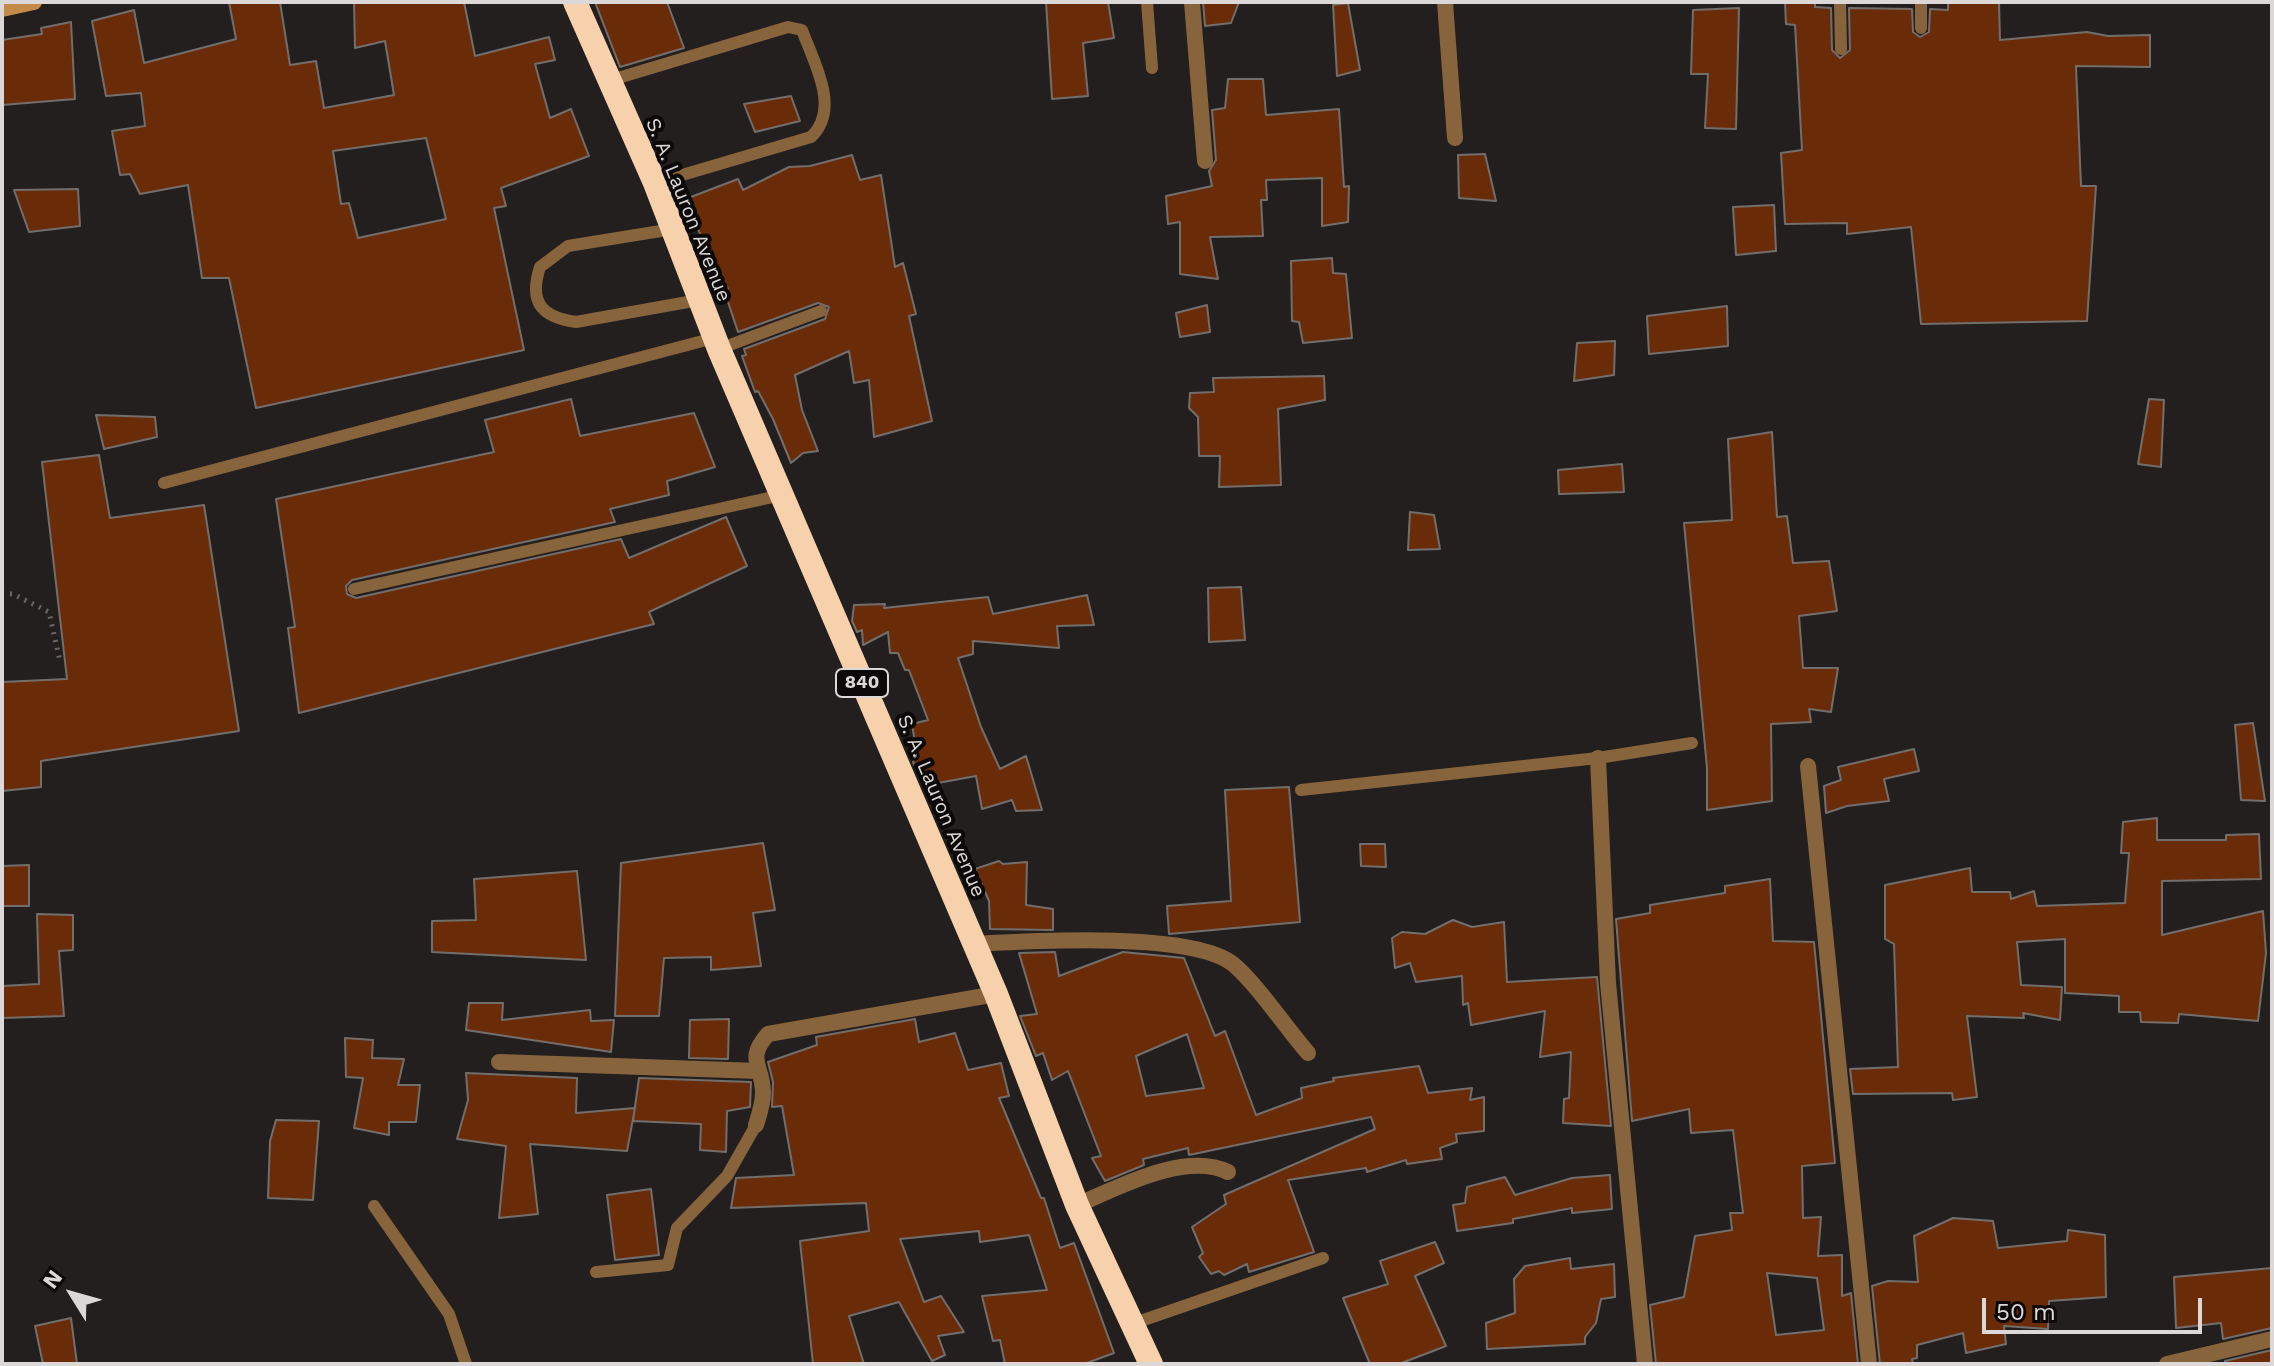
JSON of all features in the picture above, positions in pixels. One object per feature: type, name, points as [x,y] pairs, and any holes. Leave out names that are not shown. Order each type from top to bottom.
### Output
[{"type":"highway","name":"S. A. Lauron Avenue","points":[[575,2],[655,183],[717,344],[996,994],[1077,1205],[1151,1364]]},
{"type":"street","points":[[2,9],[34,2]]},
{"type":"street","points":[[1192,2],[1205,161]]},
{"type":"street","points":[[1445,2],[1455,138]]},
{"type":"street","points":[[1598,758],[1608,983],[1645,1364]]},
{"type":"street","points":[[1808,766],[1869,1364]]},
{"type":"street","points":[[974,944],[1142,943],[1209,951],[1233,964],[1308,1053]]},
{"type":"street","points":[[756,1125],[763,1091],[757,1047],[768,1034],[996,994]]},
{"type":"street","points":[[499,1062],[758,1071]]},
{"type":"street","points":[[1077,1205],[1147,1175],[1197,1165],[1214,1165],[1228,1172]]},
{"type":"street","points":[[2167,1364],[2272,1339]]},
{"type":"lane","points":[[1147,2],[1152,68]]},
{"type":"lane","points":[[1840,2],[1841,49]]},
{"type":"lane","points":[[1921,2],[1921,28]]},
{"type":"lane","points":[[608,81],[788,27],[802,30],[824,92],[825,116],[820,129],[811,137],[655,183]]},
{"type":"lane","points":[[673,229],[568,246],[540,267],[534,296],[540,306],[560,320],[576,322],[699,300]]},
{"type":"lane","points":[[164,483],[717,344],[821,311]]},
{"type":"lane","points":[[354,589],[782,495]]},
{"type":"lane","points":[[1301,790],[1598,758],[1692,743]]},
{"type":"lane","points":[[596,1272],[668,1265],[677,1228],[727,1176],[756,1125]]},
{"type":"lane","points":[[374,1206],[449,1314],[466,1364]]},
{"type":"lane","points":[[1132,1324],[1323,1258]]},
{"type":"path","points":[[2,593],[13,594],[49,612],[60,661]]},
{"type":"building","points":[[229,2],[280,2],[290,65],[316,61],[324,108],[394,95],[385,41],[355,48],[354,2],[464,2],[475,56],[549,37],[555,60],[535,64],[550,118],[571,109],[589,156],[501,188],[506,206],[494,208],[524,350],[256,408],[229,278],[202,278],[188,185],[140,194],[130,174],[120,175],[112,131],[145,126],[141,93],[106,96],[92,21],[134,10],[144,63],[236,39]],"holes":[[[426,138],[446,219],[358,238],[349,203],[341,204],[333,151]]]},
{"type":"building","points":[[595,2],[667,2],[684,48],[620,67]]},
{"type":"building","points":[[1046,2],[1108,2],[1114,38],[1083,43],[1088,96],[1052,99]]},
{"type":"building","points":[[1203,2],[1239,2],[1231,23],[1205,26]]},
{"type":"building","points":[[1785,2],[1815,2],[1815,7],[1831,8],[1832,50],[1840,58],[1850,50],[1849,8],[1912,9],[1913,32],[1920,37],[1929,32],[1930,9],[1948,10],[1948,2],[1999,2],[2000,40],[2087,32],[2108,36],[2150,35],[2150,67],[2076,66],[2081,186],[2096,186],[2087,321],[1921,324],[1911,227],[1847,234],[1847,223],[1785,224],[1781,153],[1802,150],[1795,25],[1786,24]]},
{"type":"building","points":[[1348,3],[1360,70],[1337,76],[1333,5]]},
{"type":"building","points":[[1739,8],[1736,129],[1705,128],[1708,74],[1691,74],[1693,10]]},
{"type":"building","points":[[71,22],[75,99],[2,105],[2,40],[42,34],[41,28]]},
{"type":"building","points":[[1228,79],[1263,79],[1266,115],[1339,109],[1344,187],[1349,186],[1348,222],[1322,226],[1322,178],[1266,180],[1267,200],[1261,200],[1263,236],[1210,237],[1218,279],[1180,274],[1180,222],[1168,224],[1166,196],[1212,186],[1209,171],[1216,160],[1212,110],[1225,108]]},
{"type":"building","points":[[791,96],[800,121],[755,132],[744,104]]},
{"type":"building","points":[[1485,154],[1496,201],[1459,198],[1458,155]]},
{"type":"building","points":[[852,155],[860,180],[881,175],[895,267],[903,263],[916,314],[909,316],[932,421],[874,437],[869,380],[854,383],[849,351],[795,375],[802,410],[818,451],[803,453],[791,463],[773,419],[758,391],[755,392],[742,356],[746,355],[744,349],[825,319],[829,307],[818,303],[738,332],[724,290],[728,289],[683,200],[738,179],[743,190],[789,167],[810,166]]},
{"type":"building","points":[[78,189],[80,226],[29,232],[14,190]]},
{"type":"building","points":[[1774,205],[1776,251],[1736,255],[1733,207]]},
{"type":"building","points":[[1332,258],[1333,273],[1346,274],[1352,338],[1303,343],[1299,322],[1292,321],[1291,261]]},
{"type":"building","points":[[1207,305],[1210,332],[1180,337],[1176,313]]},
{"type":"building","points":[[1727,306],[1728,346],[1649,354],[1647,316]]},
{"type":"building","points":[[1615,341],[1614,375],[1574,381],[1577,343]]},
{"type":"building","points":[[1324,376],[1325,400],[1278,409],[1281,485],[1219,487],[1220,456],[1199,456],[1198,417],[1189,408],[1190,393],[1214,392],[1213,378]]},
{"type":"building","points":[[571,399],[580,436],[694,413],[715,467],[667,481],[669,495],[610,509],[615,522],[352,580],[346,586],[347,594],[356,598],[621,539],[629,558],[726,517],[747,566],[649,612],[654,624],[299,713],[288,628],[295,627],[276,499],[494,452],[485,420]]},
{"type":"building","points":[[2149,399],[2164,400],[2161,467],[2138,464]]},
{"type":"building","points":[[96,415],[155,417],[157,437],[104,449]]},
{"type":"building","points":[[1772,432],[1777,517],[1787,516],[1793,563],[1829,561],[1837,611],[1799,616],[1803,668],[1838,668],[1831,712],[1809,709],[1811,722],[1771,724],[1772,801],[1707,810],[1707,768],[1684,523],[1732,520],[1728,439]]},
{"type":"building","points":[[99,455],[110,518],[204,505],[239,731],[41,761],[41,787],[2,791],[2,682],[67,679],[42,462]]},
{"type":"building","points":[[1622,464],[1624,492],[1559,494],[1558,470]]},
{"type":"building","points":[[1410,512],[1434,515],[1440,549],[1408,550]]},
{"type":"building","points":[[1241,587],[1245,640],[1209,642],[1208,588]]},
{"type":"building","points":[[1087,595],[1094,625],[1057,626],[1059,648],[973,641],[973,654],[958,658],[981,727],[1000,769],[1026,756],[1042,810],[1016,811],[1012,800],[982,809],[976,776],[927,785],[921,780],[913,762],[917,755],[912,724],[928,720],[909,670],[905,670],[898,653],[890,653],[888,632],[863,645],[862,630],[857,632],[852,621],[854,605],[885,604],[884,608],[988,597],[993,614]]},
{"type":"building","points":[[2253,723],[2265,801],[2241,800],[2235,725]]},
{"type":"building","points":[[1914,749],[1919,771],[1884,779],[1889,801],[1847,806],[1826,813],[1824,786],[1841,780],[1838,767]]},
{"type":"building","points":[[1289,787],[1300,922],[1169,934],[1167,906],[1231,901],[1225,790]]},
{"type":"building","points":[[2157,818],[2157,840],[2226,840],[2226,835],[2259,834],[2261,879],[2162,881],[2162,935],[2263,911],[2266,953],[2258,1021],[2179,1014],[2178,1023],[2141,1022],[2140,1012],[2119,1012],[2119,996],[2065,993],[2065,939],[2017,942],[2021,985],[2062,987],[2060,1020],[2023,1013],[2024,1018],[1967,1016],[1977,1097],[1953,1100],[1952,1093],[1853,1094],[1850,1069],[1898,1067],[1894,944],[1885,939],[1885,885],[1970,868],[1972,892],[2010,892],[2011,899],[2034,891],[2037,906],[2125,903],[2129,853],[2121,853],[2123,822]]},
{"type":"building","points":[[763,843],[775,910],[753,913],[761,966],[711,970],[711,957],[664,958],[659,1016],[615,1016],[621,863]]},
{"type":"building","points":[[1360,844],[1385,844],[1386,867],[1361,866]]},
{"type":"building","points":[[999,861],[1003,864],[1027,862],[1026,905],[1053,909],[1053,930],[990,929],[989,901],[975,869]]},
{"type":"building","points":[[29,865],[29,906],[2,906],[2,866]]},
{"type":"building","points":[[577,871],[586,960],[432,952],[432,921],[476,920],[474,879]]},
{"type":"building","points":[[1770,879],[1773,941],[1814,942],[1835,1163],[1802,1166],[1803,1218],[1821,1217],[1818,1256],[1842,1255],[1842,1296],[1851,1293],[1858,1364],[1656,1364],[1650,1305],[1684,1297],[1695,1236],[1732,1230],[1730,1213],[1743,1213],[1733,1130],[1691,1133],[1689,1109],[1632,1121],[1616,919],[1650,913],[1650,905],[1725,893],[1725,886]],"holes":[[[1767,1273],[1817,1278],[1824,1330],[1776,1335]]]},
{"type":"building","points":[[37,914],[73,915],[73,950],[59,951],[64,1016],[2,1018],[2,986],[39,984]]},
{"type":"building","points":[[1453,920],[1472,927],[1504,922],[1507,982],[1597,977],[1611,1126],[1563,1123],[1564,1099],[1569,1098],[1571,1052],[1540,1057],[1545,1011],[1471,1025],[1468,1003],[1463,1005],[1462,976],[1416,982],[1410,963],[1395,968],[1392,938],[1402,932],[1425,934]]},
{"type":"building","points":[[1055,952],[1059,976],[1123,952],[1184,958],[1215,1036],[1225,1031],[1256,1115],[1302,1098],[1301,1088],[1334,1081],[1333,1078],[1419,1066],[1428,1093],[1472,1088],[1470,1100],[1484,1097],[1484,1131],[1456,1134],[1457,1142],[1440,1148],[1442,1159],[1407,1164],[1406,1160],[1367,1172],[1366,1168],[1288,1180],[1314,1252],[1249,1272],[1247,1264],[1224,1275],[1219,1271],[1211,1274],[1199,1257],[1203,1253],[1192,1227],[1226,1204],[1224,1195],[1375,1129],[1371,1117],[1189,1155],[1188,1148],[1143,1159],[1144,1165],[1105,1181],[1092,1158],[1101,1156],[1068,1071],[1052,1080],[1043,1053],[1036,1056],[1020,1016],[1037,1014],[1019,953]],"holes":[[[1187,1034],[1204,1088],[1146,1096],[1136,1056]]]},
{"type":"building","points":[[469,1003],[503,1003],[502,1020],[590,1010],[591,1021],[614,1020],[611,1052],[466,1030]]},
{"type":"building","points":[[729,1019],[728,1059],[689,1058],[690,1020]]},
{"type":"building","points":[[915,1019],[919,1042],[955,1033],[968,1070],[1001,1063],[1009,1096],[999,1098],[1041,1198],[1044,1198],[1060,1248],[1074,1243],[1114,1353],[1084,1364],[1005,1364],[1000,1340],[993,1341],[982,1296],[1047,1290],[1029,1235],[980,1242],[979,1231],[900,1239],[924,1302],[941,1296],[964,1332],[938,1336],[945,1355],[932,1361],[899,1302],[849,1316],[864,1364],[813,1364],[800,1241],[869,1231],[866,1203],[731,1208],[736,1178],[794,1175],[782,1106],[772,1107],[773,1082],[768,1062],[817,1045],[816,1037]]},
{"type":"building","points":[[345,1038],[373,1040],[372,1058],[404,1059],[398,1085],[420,1085],[416,1122],[389,1122],[389,1135],[354,1128],[363,1078],[346,1077]]},
{"type":"building","points":[[466,1073],[577,1078],[576,1113],[635,1108],[627,1151],[530,1144],[538,1214],[499,1218],[506,1146],[457,1139],[468,1100]]},
{"type":"building","points":[[639,1078],[751,1082],[750,1107],[727,1111],[726,1152],[700,1150],[701,1124],[633,1121]]},
{"type":"building","points":[[276,1120],[319,1121],[313,1200],[268,1198],[270,1141]]},
{"type":"building","points":[[1610,1175],[1612,1209],[1572,1213],[1572,1208],[1513,1219],[1513,1223],[1457,1231],[1453,1205],[1465,1203],[1467,1187],[1505,1177],[1515,1195],[1572,1178]]},
{"type":"building","points":[[651,1189],[659,1255],[615,1260],[607,1195]]},
{"type":"building","points":[[1953,1218],[1993,1221],[1998,1248],[2067,1241],[2068,1230],[2105,1235],[2106,1297],[2049,1301],[2048,1329],[2004,1326],[2006,1344],[1966,1353],[1963,1333],[1917,1345],[1917,1358],[1912,1359],[1913,1364],[1880,1364],[1872,1286],[1888,1281],[1918,1282],[1914,1236]]},
{"type":"building","points":[[1435,1242],[1444,1263],[1415,1276],[1446,1346],[1399,1364],[1370,1364],[1343,1298],[1388,1284],[1380,1261]]},
{"type":"building","points":[[1570,1258],[1571,1269],[1614,1264],[1615,1297],[1601,1299],[1596,1323],[1585,1337],[1585,1344],[1487,1349],[1486,1323],[1515,1313],[1514,1279],[1525,1266]]},
{"type":"building","points":[[2272,1268],[2272,1328],[2223,1339],[2221,1323],[2176,1328],[2174,1277]]},
{"type":"building","points":[[71,1318],[77,1364],[43,1364],[35,1326]]},
{"type":"building","points":[[2272,1350],[2272,1364],[2225,1364],[2225,1361]]}]
